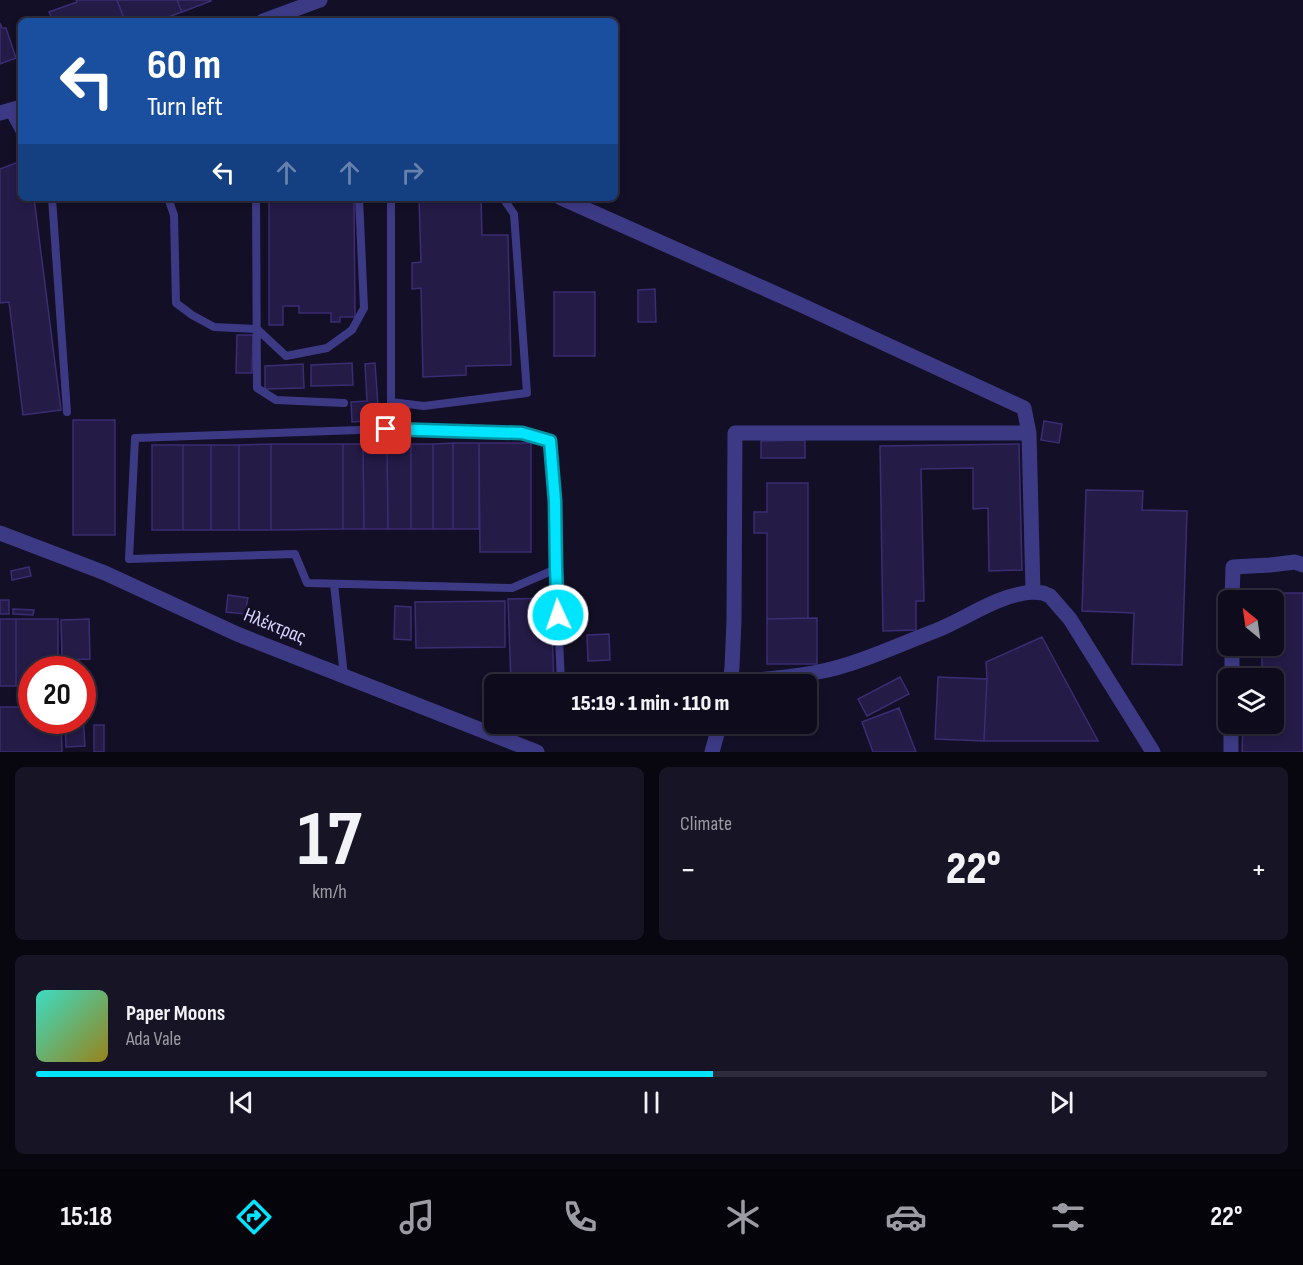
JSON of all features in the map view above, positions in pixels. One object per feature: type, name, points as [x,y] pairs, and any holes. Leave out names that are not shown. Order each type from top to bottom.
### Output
[{"type":"street","points":[[271,18],[320,0]]},
{"type":"street","points":[[568,201],[1024,408],[1029,433],[1033,591]]},
{"type":"street","points":[[731,674],[734,621],[735,433],[1029,433]]},
{"type":"street","name":"Ηλέκτρας","points":[[0,532],[105,573],[237,634],[537,752]]},
{"type":"street","points":[[1232,590],[1233,567],[1295,562],[1303,565]]},
{"type":"street","points":[[802,674],[818,672],[870,656],[940,629],[998,600],[1033,591],[1043,593],[1050,597],[1066,615],[1154,752]]},
{"type":"street","points":[[712,752],[717,734]]},
{"type":"street","points":[[1231,734],[1231,752]]},
{"type":"lane","points":[[10,110],[18,127]]},
{"type":"lane","points":[[52,201],[67,412]]},
{"type":"lane","points":[[169,201],[174,215],[176,303],[214,327],[257,329],[286,356],[327,348],[352,330],[364,308],[359,201]]},
{"type":"lane","points":[[256,201],[257,388],[276,400],[344,403]]},
{"type":"lane","points":[[390,201],[391,402],[424,406],[527,393],[514,214],[505,201]]},
{"type":"lane","points":[[556,569],[512,588],[307,583],[295,554],[129,560],[135,438],[386,429],[522,433],[550,441],[555,501],[561,674]]},
{"type":"lane","points":[[334,584],[344,676]]},
{"type":"building","points":[[76,0],[117,0],[124,18],[52,18],[49,12],[77,2]]},
{"type":"building","points":[[117,0],[177,0],[182,12],[165,18],[124,18]]},
{"type":"building","points":[[177,0],[210,0],[211,1],[182,12]]},
{"type":"building","points":[[0,23],[2,28],[6,28],[16,58],[0,64]]},
{"type":"building","points":[[18,162],[18,201],[34,201],[61,410],[23,415],[9,302],[0,303],[0,169]]},
{"type":"building","points":[[269,201],[354,201],[355,317],[340,317],[340,322],[331,322],[331,313],[299,313],[299,306],[283,306],[283,325],[269,325]]},
{"type":"building","points":[[419,201],[481,201],[482,235],[508,235],[511,365],[466,366],[466,375],[423,377],[421,288],[412,289],[412,263],[421,262]]},
{"type":"building","points":[[655,289],[656,322],[638,322],[638,290]]},
{"type":"building","points":[[554,292],[595,292],[595,356],[554,356]]},
{"type":"building","points":[[237,335],[253,335],[252,373],[236,373]]},
{"type":"building","points":[[352,363],[353,385],[311,386],[311,365]]},
{"type":"building","points":[[375,363],[379,420],[352,422],[351,402],[367,401],[365,364]]},
{"type":"building","points":[[303,364],[304,388],[265,389],[265,366]]},
{"type":"building","points":[[73,420],[115,420],[115,535],[73,535]]},
{"type":"building","points":[[1044,421],[1062,424],[1059,443],[1041,440]]},
{"type":"building","points":[[805,440],[805,458],[761,458],[761,441]]},
{"type":"building","points":[[453,443],[453,529],[433,529],[433,444]]},
{"type":"building","points":[[453,443],[479,443],[479,529],[453,529]]},
{"type":"building","points":[[479,443],[531,443],[531,552],[480,552]]},
{"type":"building","points":[[271,444],[271,530],[239,530],[239,445]]},
{"type":"building","points":[[271,444],[343,444],[343,529],[271,530]]},
{"type":"building","points":[[343,444],[363,444],[364,529],[343,529]]},
{"type":"building","points":[[363,444],[387,444],[388,529],[364,529]]},
{"type":"building","points":[[387,444],[411,444],[411,529],[388,529]]},
{"type":"building","points":[[411,444],[433,444],[433,529],[411,529]]},
{"type":"building","points":[[1019,444],[1022,570],[989,571],[988,508],[973,509],[973,468],[921,469],[924,601],[916,601],[916,630],[883,631],[880,446]]},
{"type":"building","points":[[152,445],[183,445],[183,530],[152,530]]},
{"type":"building","points":[[183,445],[211,445],[211,530],[183,530]]},
{"type":"building","points":[[211,445],[239,445],[239,530],[211,530]]},
{"type":"building","points":[[767,483],[808,483],[808,618],[767,619],[767,533],[754,533],[754,512],[767,512]]},
{"type":"building","points":[[1086,490],[1143,491],[1142,510],[1187,511],[1182,665],[1132,664],[1134,613],[1082,611]]},
{"type":"building","points":[[29,567],[31,576],[12,580],[11,571]]},
{"type":"building","points":[[1284,593],[1303,593],[1303,752],[1242,752],[1243,734],[1284,734],[1284,668],[1262,668],[1262,656],[1284,656]]},
{"type":"building","points":[[228,595],[248,598],[245,614],[226,612]]},
{"type":"building","points":[[551,598],[554,674],[511,674],[508,599]]},
{"type":"building","points":[[0,600],[9,600],[9,614],[0,614]]},
{"type":"building","points":[[505,601],[505,647],[416,648],[415,602]]},
{"type":"building","points":[[395,606],[411,607],[411,640],[394,639]]},
{"type":"building","points":[[13,609],[34,610],[33,615],[13,614]]},
{"type":"building","points":[[817,618],[817,664],[767,664],[767,619]]},
{"type":"building","points":[[0,619],[16,619],[16,686],[0,686]]},
{"type":"building","points":[[16,619],[58,619],[58,656],[18,656],[18,686],[16,686]]},
{"type":"building","points":[[89,619],[90,656],[62,656],[61,620]]},
{"type":"building","points":[[609,634],[610,660],[588,661],[587,635]]},
{"type":"building","points":[[1042,637],[1098,741],[984,741],[986,662]]},
{"type":"building","points":[[900,677],[909,694],[867,716],[858,699]]},
{"type":"building","points":[[938,677],[987,679],[984,741],[935,739]]},
{"type":"building","points":[[0,707],[18,707],[18,734],[61,734],[62,752],[0,752]]},
{"type":"building","points":[[899,708],[916,752],[873,752],[862,722]]},
{"type":"building","points":[[96,725],[104,725],[104,752],[94,752]]},
{"type":"building","points":[[66,734],[84,734],[85,746],[66,747]]},
{"type":"route","points":[[386,429],[522,433],[550,441],[555,501],[558,615]]}]
